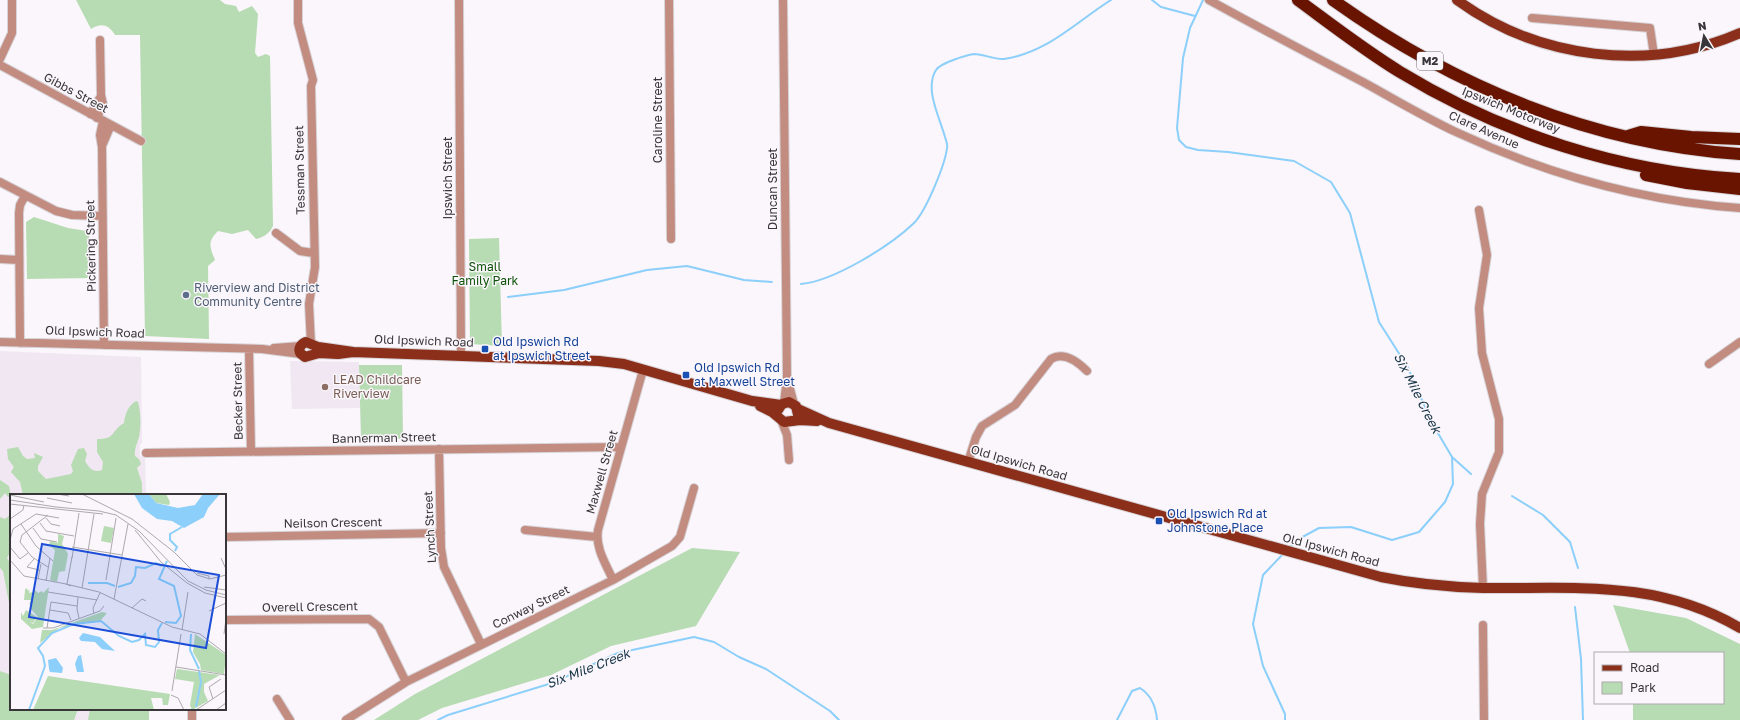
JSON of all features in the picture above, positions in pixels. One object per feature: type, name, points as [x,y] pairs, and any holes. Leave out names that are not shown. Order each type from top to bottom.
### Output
[{"type":"highway","name":"Ipswich Motorway","points":[[1298,0],[1381,60],[1445,98],[1498,123],[1542,140],[1621,162],[1675,172],[1740,179]]},
{"type":"highway","name":"Ipswich Motorway","points":[[1333,0],[1402,46],[1480,87],[1533,109],[1591,128],[1625,137],[1676,147],[1740,154]]},
{"type":"highway","points":[[1625,137],[1641,132],[1691,137],[1740,139]]},
{"type":"highway","points":[[1621,162],[1641,174],[1686,183],[1740,190]]},
{"type":"main road","points":[[1457,0],[1506,29],[1547,44],[1579,52],[1607,55],[1654,55],[1700,46],[1740,33]]},
{"type":"main road","name":"Old Ipswich Road","points":[[306,348],[353,352],[588,360],[624,364],[752,401],[782,404]]},
{"type":"main road","name":"Old Ipswich Road","points":[[752,401],[786,420],[804,420],[829,423],[1271,547],[1395,580],[1433,585],[1483,588],[1604,588],[1642,592],[1693,606],[1740,628]]},
{"type":"main road","points":[[789,402],[796,406],[798,414],[786,420],[778,411],[782,404],[789,402]]},
{"type":"main road","name":"Old Ipswich Road","points":[[796,406],[829,423]]},
{"type":"street","points":[[0,59],[12,33],[12,0]]},
{"type":"street","name":"Tessman Street","points":[[298,0],[298,23],[313,80],[311,86],[313,253],[305,299],[304,335],[306,348]]},
{"type":"street","name":"Ipswich Street","points":[[459,0],[461,355]]},
{"type":"street","name":"Caroline Street","points":[[669,0],[671,239]]},
{"type":"street","name":"Duncan Street","points":[[782,404],[787,378],[783,0]]},
{"type":"street","name":"Clare Avenue","points":[[1208,0],[1455,131],[1528,163],[1590,183],[1639,195],[1678,202],[1740,208]]},
{"type":"street","points":[[1532,18],[1650,28],[1654,55]]},
{"type":"street","name":"Pickering Street","points":[[100,40],[101,95],[97,117],[102,147],[104,345]]},
{"type":"street","name":"Gibbs Street","points":[[0,65],[141,141]]},
{"type":"street","name":"Pickering Street","points":[[102,147],[111,125]]},
{"type":"street","points":[[0,182],[56,211],[72,215],[102,216]]},
{"type":"street","points":[[20,343],[20,209],[25,196]]},
{"type":"street","points":[[1479,210],[1487,255],[1479,308],[1482,353],[1499,419],[1499,452],[1482,494],[1480,524],[1483,588]]},
{"type":"street","points":[[276,233],[300,251],[313,253]]},
{"type":"street","points":[[0,259],[19,260]]},
{"type":"street","name":"Old Ipswich Road","points":[[0,342],[249,349],[306,348]]},
{"type":"street","points":[[1709,364],[1740,342]]},
{"type":"street","name":"Becker Street","points":[[249,349],[251,452]]},
{"type":"street","points":[[968,462],[976,437],[982,426],[1015,405],[1051,359],[1057,356],[1066,357],[1081,364],[1087,371]]},
{"type":"street","name":"Maxwell Street","points":[[597,537],[644,370]]},
{"type":"street","name":"Duncan Street","points":[[787,378],[796,406]]},
{"type":"street","points":[[786,420],[789,460]]},
{"type":"street","name":"Bannerman Street","points":[[146,453],[622,447]]},
{"type":"street","name":"Lynch Street","points":[[439,449],[442,555],[446,572],[481,644]]},
{"type":"street","name":"Conway Street","points":[[346,720],[406,682],[613,580],[677,542],[694,488]]},
{"type":"street","points":[[525,530],[597,537],[599,549],[613,580]]},
{"type":"street","name":"Neilson Crescent","points":[[226,536],[441,533]]},
{"type":"street","name":"Overell Crescent","points":[[226,620],[369,619],[378,627],[406,682]]},
{"type":"street","points":[[1483,625],[1484,720]]},
{"type":"street","points":[[277,699],[290,720]]},
{"type":"shaded area","points":[[0,351],[141,357],[142,443],[140,445],[140,456],[145,457],[146,494],[10,494],[10,710],[149,710],[149,720],[0,720]]},
{"type":"shaded area","name":"LEAD Childcare Riverview","points":[[290,361],[359,362],[360,408],[292,409]]},
{"type":"green space","points":[[76,0],[220,0],[225,4],[236,6],[239,12],[252,6],[258,14],[255,53],[258,57],[266,54],[270,56],[273,226],[266,235],[256,239],[248,230],[232,234],[218,231],[212,238],[210,244],[215,260],[208,266],[209,339],[145,336],[140,35],[115,35],[110,29],[101,25],[91,29]]},
{"type":"green space","points":[[34,217],[68,228],[87,231],[89,235],[90,278],[27,279],[26,222]]},
{"type":"green space","name":"Small Family Park","points":[[499,238],[502,346],[470,344],[469,239]]},
{"type":"green space","points":[[359,365],[402,365],[403,439],[361,439]]},
{"type":"green space","points":[[136,401],[138,402],[139,406],[139,437],[135,449],[135,456],[139,459],[141,464],[137,468],[142,483],[142,494],[23,494],[20,482],[11,472],[14,467],[8,459],[7,449],[18,447],[23,456],[27,459],[35,458],[34,453],[43,457],[38,466],[38,471],[46,479],[71,474],[73,471],[71,465],[78,449],[84,448],[87,454],[85,461],[88,466],[96,471],[102,470],[103,462],[97,452],[97,439],[108,438],[124,423],[127,410]]},
{"type":"green space","points":[[0,480],[9,486],[11,494],[8,497],[5,493],[0,499]]},
{"type":"green space","points":[[10,515],[10,553],[7,558],[10,563],[10,608],[3,571],[0,568],[0,517],[5,519]]},
{"type":"green space","points":[[692,548],[740,552],[696,626],[611,646],[551,675],[442,708],[418,720],[374,720],[415,694]]},
{"type":"green space","points":[[1613,605],[1686,618],[1740,644],[1740,720],[1633,720],[1633,704],[1724,704],[1724,652],[1630,652]]},
{"type":"green space","points":[[0,671],[10,675],[10,710],[78,710],[74,720],[0,720]]},
{"type":"green space","points":[[90,710],[149,710],[149,720],[88,720]]},
{"type":"waterway","points":[[801,284],[829,276],[861,261],[891,242],[919,217],[934,187],[946,156],[946,141],[932,95],[933,78],[938,67],[974,54],[997,59],[1020,56],[1060,36],[1111,0]]},
{"type":"waterway","points":[[1152,0],[1161,7],[1195,16]]},
{"type":"waterway","name":"Six Mile Creek","points":[[1203,0],[1190,28],[1183,58],[1177,128],[1179,140],[1186,147],[1198,150],[1228,152],[1294,161],[1331,182],[1350,213],[1379,322],[1407,366],[1432,423],[1452,457],[1453,484],[1445,502],[1419,532],[1392,540],[1351,527],[1319,528],[1297,540],[1289,548]]},
{"type":"waterway","points":[[508,297],[564,290],[647,270],[687,266],[744,280],[772,282]]},
{"type":"waterway","points":[[1452,457],[1471,474]]},
{"type":"waterway","points":[[1512,496],[1543,515],[1570,542],[1578,568]]},
{"type":"waterway","name":"Six Mile Creek","points":[[1284,553],[1263,575],[1253,624],[1263,666],[1285,714],[1285,720]]},
{"type":"waterway","points":[[1575,607],[1581,659],[1583,720]]},
{"type":"waterway","name":"Six Mile Creek","points":[[438,720],[448,715],[552,683],[618,653],[694,637],[714,642],[739,657],[766,669],[830,711],[839,720]]},
{"type":"waterway","name":"Six Mile Creek","points":[[1117,720],[1132,691],[1140,688],[1147,694],[1152,702],[1157,720]]},
{"type":"place","name":"Riverview and District Community Centre","points":[[186,295]]},
{"type":"place","name":"Old Ipswich Rd at Ipswich Street","points":[[485,349]]},
{"type":"place","name":"Old Ipswich Rd at Maxwell Street","points":[[686,375]]},
{"type":"place","name":"LEAD Childcare Riverview","points":[[325,387]]},
{"type":"place","name":"Old Ipswich Rd at Johnstone Place","points":[[1159,521]]}]
